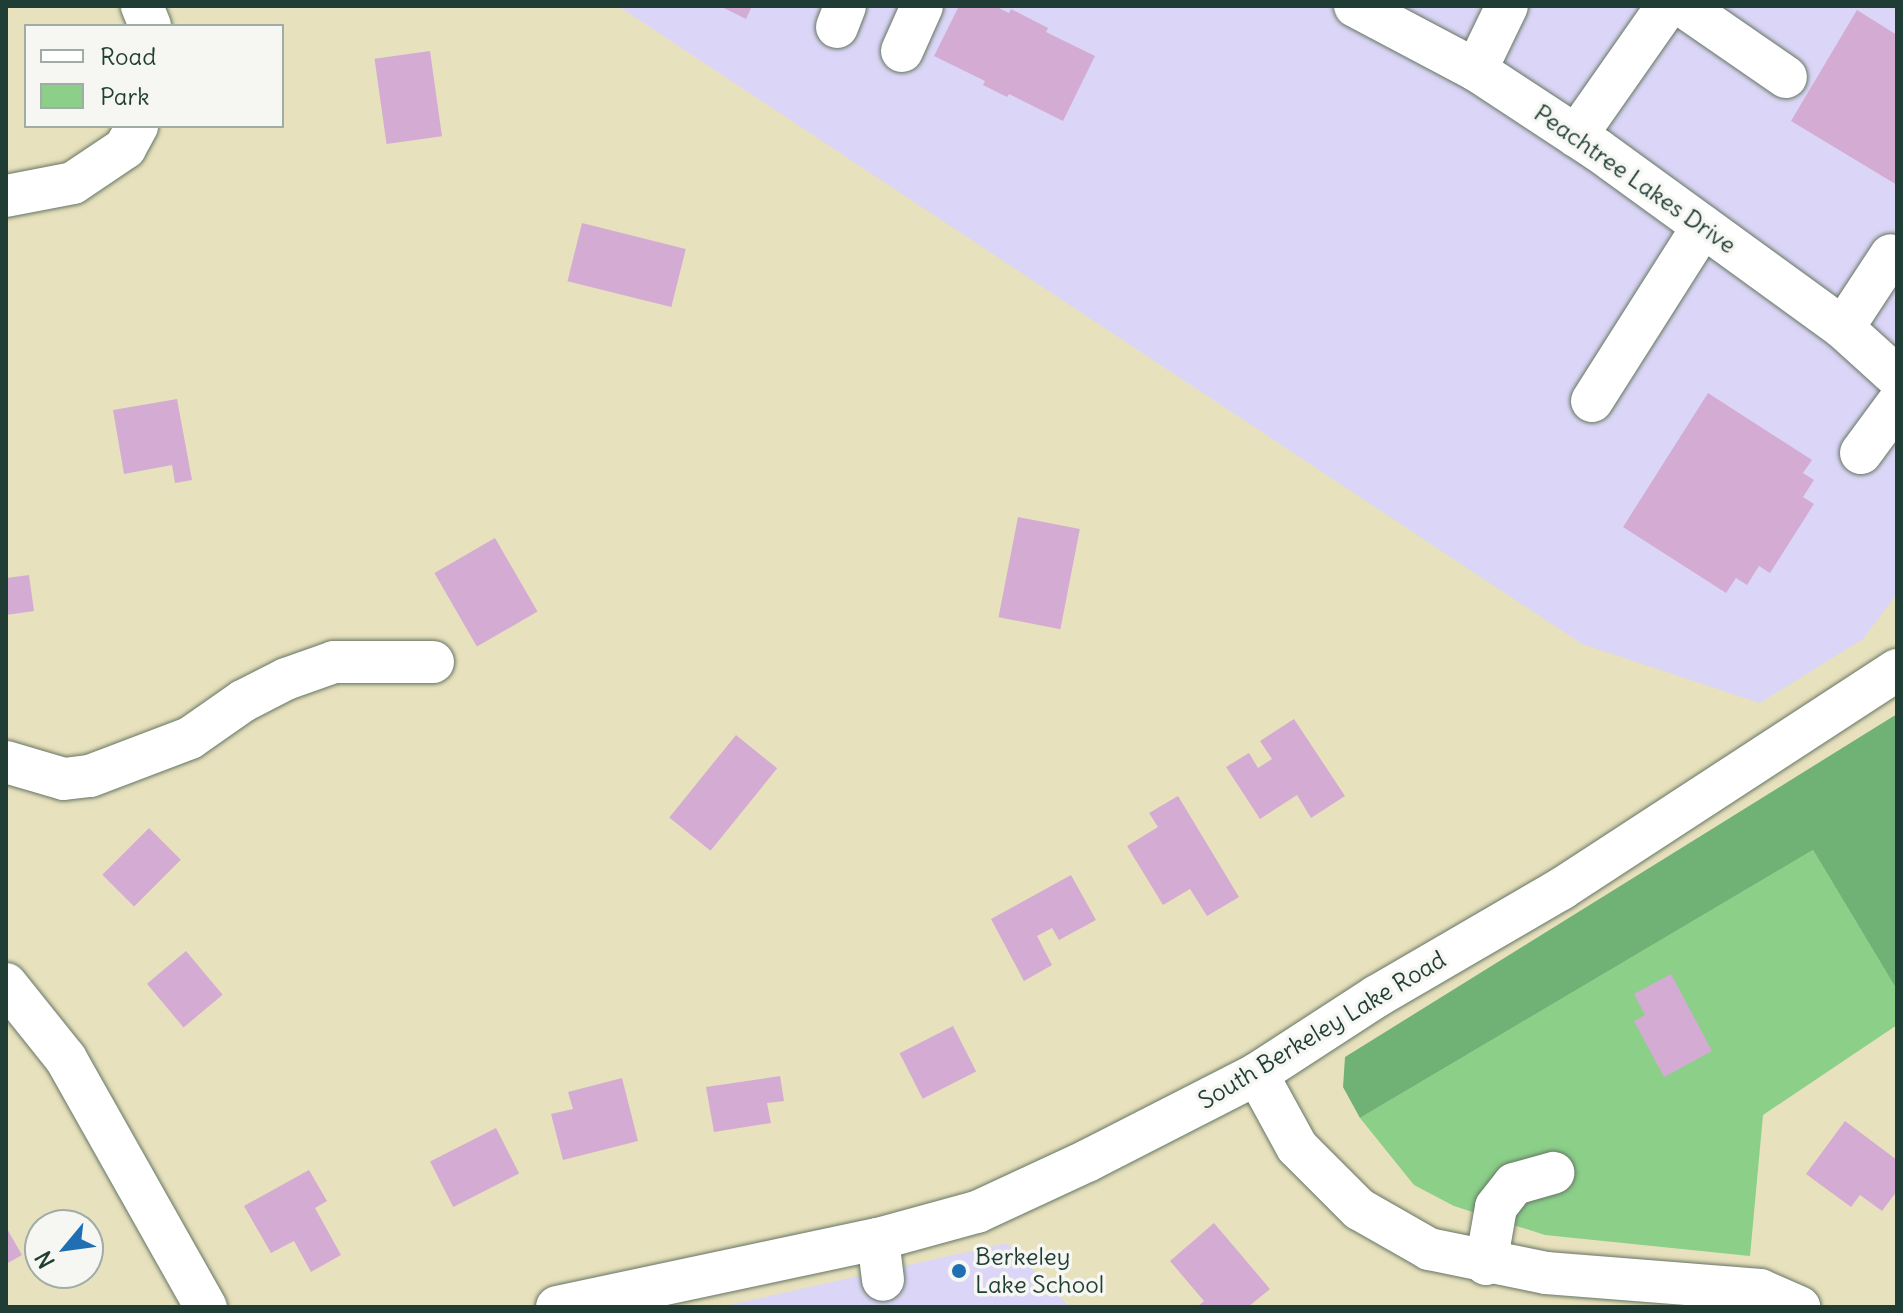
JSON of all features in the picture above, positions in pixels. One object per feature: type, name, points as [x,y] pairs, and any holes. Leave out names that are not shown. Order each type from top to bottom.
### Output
[{"type":"street","points":[[902,51],[922,6]]},
{"type":"street","name":"Peachtree Lakes Drive","points":[[1355,6],[1476,70],[1576,136],[1843,328],[1897,377]]},
{"type":"street","points":[[1476,70],[1507,6]]},
{"type":"street","points":[[1576,136],[1667,6]]},
{"type":"street","points":[[1683,6],[1786,77]]},
{"type":"street","points":[[6,196],[73,183],[125,148],[136,128]]},
{"type":"street","points":[[1592,401],[1703,226]]},
{"type":"street","points":[[1843,328],[1891,255]]},
{"type":"street","points":[[1861,453],[1897,404]]},
{"type":"street","points":[[6,762],[64,779],[90,776],[190,738],[243,701],[286,679],[334,662],[433,662]]},
{"type":"street","name":"South Berkeley Lake Road","points":[[557,1307],[878,1239],[977,1212],[1257,1074],[1377,996],[1574,881],[1897,670]]},
{"type":"street","points":[[6,984],[66,1059],[206,1307]]},
{"type":"street","points":[[1257,1074],[1297,1147],[1359,1209],[1429,1249],[1486,1264],[1546,1273],[1760,1290],[1799,1307]]},
{"type":"street","points":[[1486,1264],[1496,1207],[1514,1184],[1553,1173]]},
{"type":"street","points":[[878,1239],[883,1280]]},
{"type":"shaded area","points":[[618,6],[1897,6],[1897,594],[1863,639],[1760,703],[1582,644]]},
{"type":"shaded area","name":"Berkeley Lake School","points":[[1007,1243],[1070,1307],[720,1307]]},
{"type":"green space","points":[[1897,714],[1897,990],[1813,850],[1360,1118],[1343,1087],[1345,1057]]},
{"type":"green space","points":[[1813,850],[1897,990],[1897,1025],[1763,1115],[1750,1256],[1545,1235],[1454,1206],[1414,1185],[1360,1118]]},
{"type":"building","points":[[720,6],[752,6],[746,19]]},
{"type":"building","points":[[959,6],[995,6],[1009,13],[1011,9],[1048,28],[1046,32],[1095,56],[1063,121],[1009,94],[1007,97],[983,85],[985,81],[934,56]]},
{"type":"building","points":[[1857,10],[1897,35],[1897,185],[1791,121]]},
{"type":"building","points":[[430,51],[442,136],[387,144],[375,59]]},
{"type":"building","points":[[582,223],[686,249],[671,307],[567,281]]},
{"type":"building","points":[[1708,393],[1812,460],[1803,473],[1814,480],[1803,497],[1814,504],[1770,573],[1759,566],[1747,585],[1736,578],[1726,593],[1623,527]]},
{"type":"building","points":[[177,399],[192,480],[175,483],[172,465],[124,474],[113,410]]},
{"type":"building","points":[[1018,517],[1080,529],[1060,629],[999,617]]},
{"type":"building","points":[[495,538],[538,612],[477,647],[434,573]]},
{"type":"building","points":[[29,575],[34,611],[6,615],[6,578]]},
{"type":"building","points":[[1294,719],[1345,796],[1311,818],[1297,795],[1260,819],[1226,767],[1249,753],[1258,768],[1272,759],[1260,741]]},
{"type":"building","points":[[736,735],[777,768],[710,851],[669,817]]},
{"type":"building","points":[[1178,796],[1239,897],[1207,916],[1190,889],[1163,905],[1127,846],[1158,827],[1149,813]]},
{"type":"building","points":[[149,828],[181,860],[134,906],[102,875]]},
{"type":"building","points":[[1071,875],[1096,920],[1059,940],[1052,928],[1037,936],[1052,965],[1024,981],[991,919]]},
{"type":"building","points":[[186,951],[223,995],[184,1027],[147,984]]},
{"type":"building","points":[[1671,974],[1712,1051],[1664,1077],[1634,1021],[1645,1015],[1634,994]]},
{"type":"building","points":[[953,1026],[976,1071],[923,1099],[900,1053]]},
{"type":"building","points":[[780,1076],[784,1101],[767,1103],[771,1123],[714,1132],[706,1087]]},
{"type":"building","points":[[622,1078],[638,1141],[563,1160],[551,1114],[573,1109],[568,1092]]},
{"type":"building","points":[[1845,1121],[1897,1160],[1897,1191],[1882,1211],[1860,1195],[1851,1207],[1806,1174]]},
{"type":"building","points":[[496,1128],[519,1173],[453,1207],[430,1162]]},
{"type":"building","points":[[309,1170],[327,1201],[315,1208],[341,1255],[311,1272],[294,1241],[271,1253],[244,1206]]},
{"type":"building","points":[[1214,1223],[1270,1289],[1248,1307],[1197,1307],[1204,1301],[1170,1261]]},
{"type":"building","points":[[6,1227],[22,1255],[6,1264]]},
{"type":"place","name":"Berkeley Lake School","points":[[959,1271]]}]
